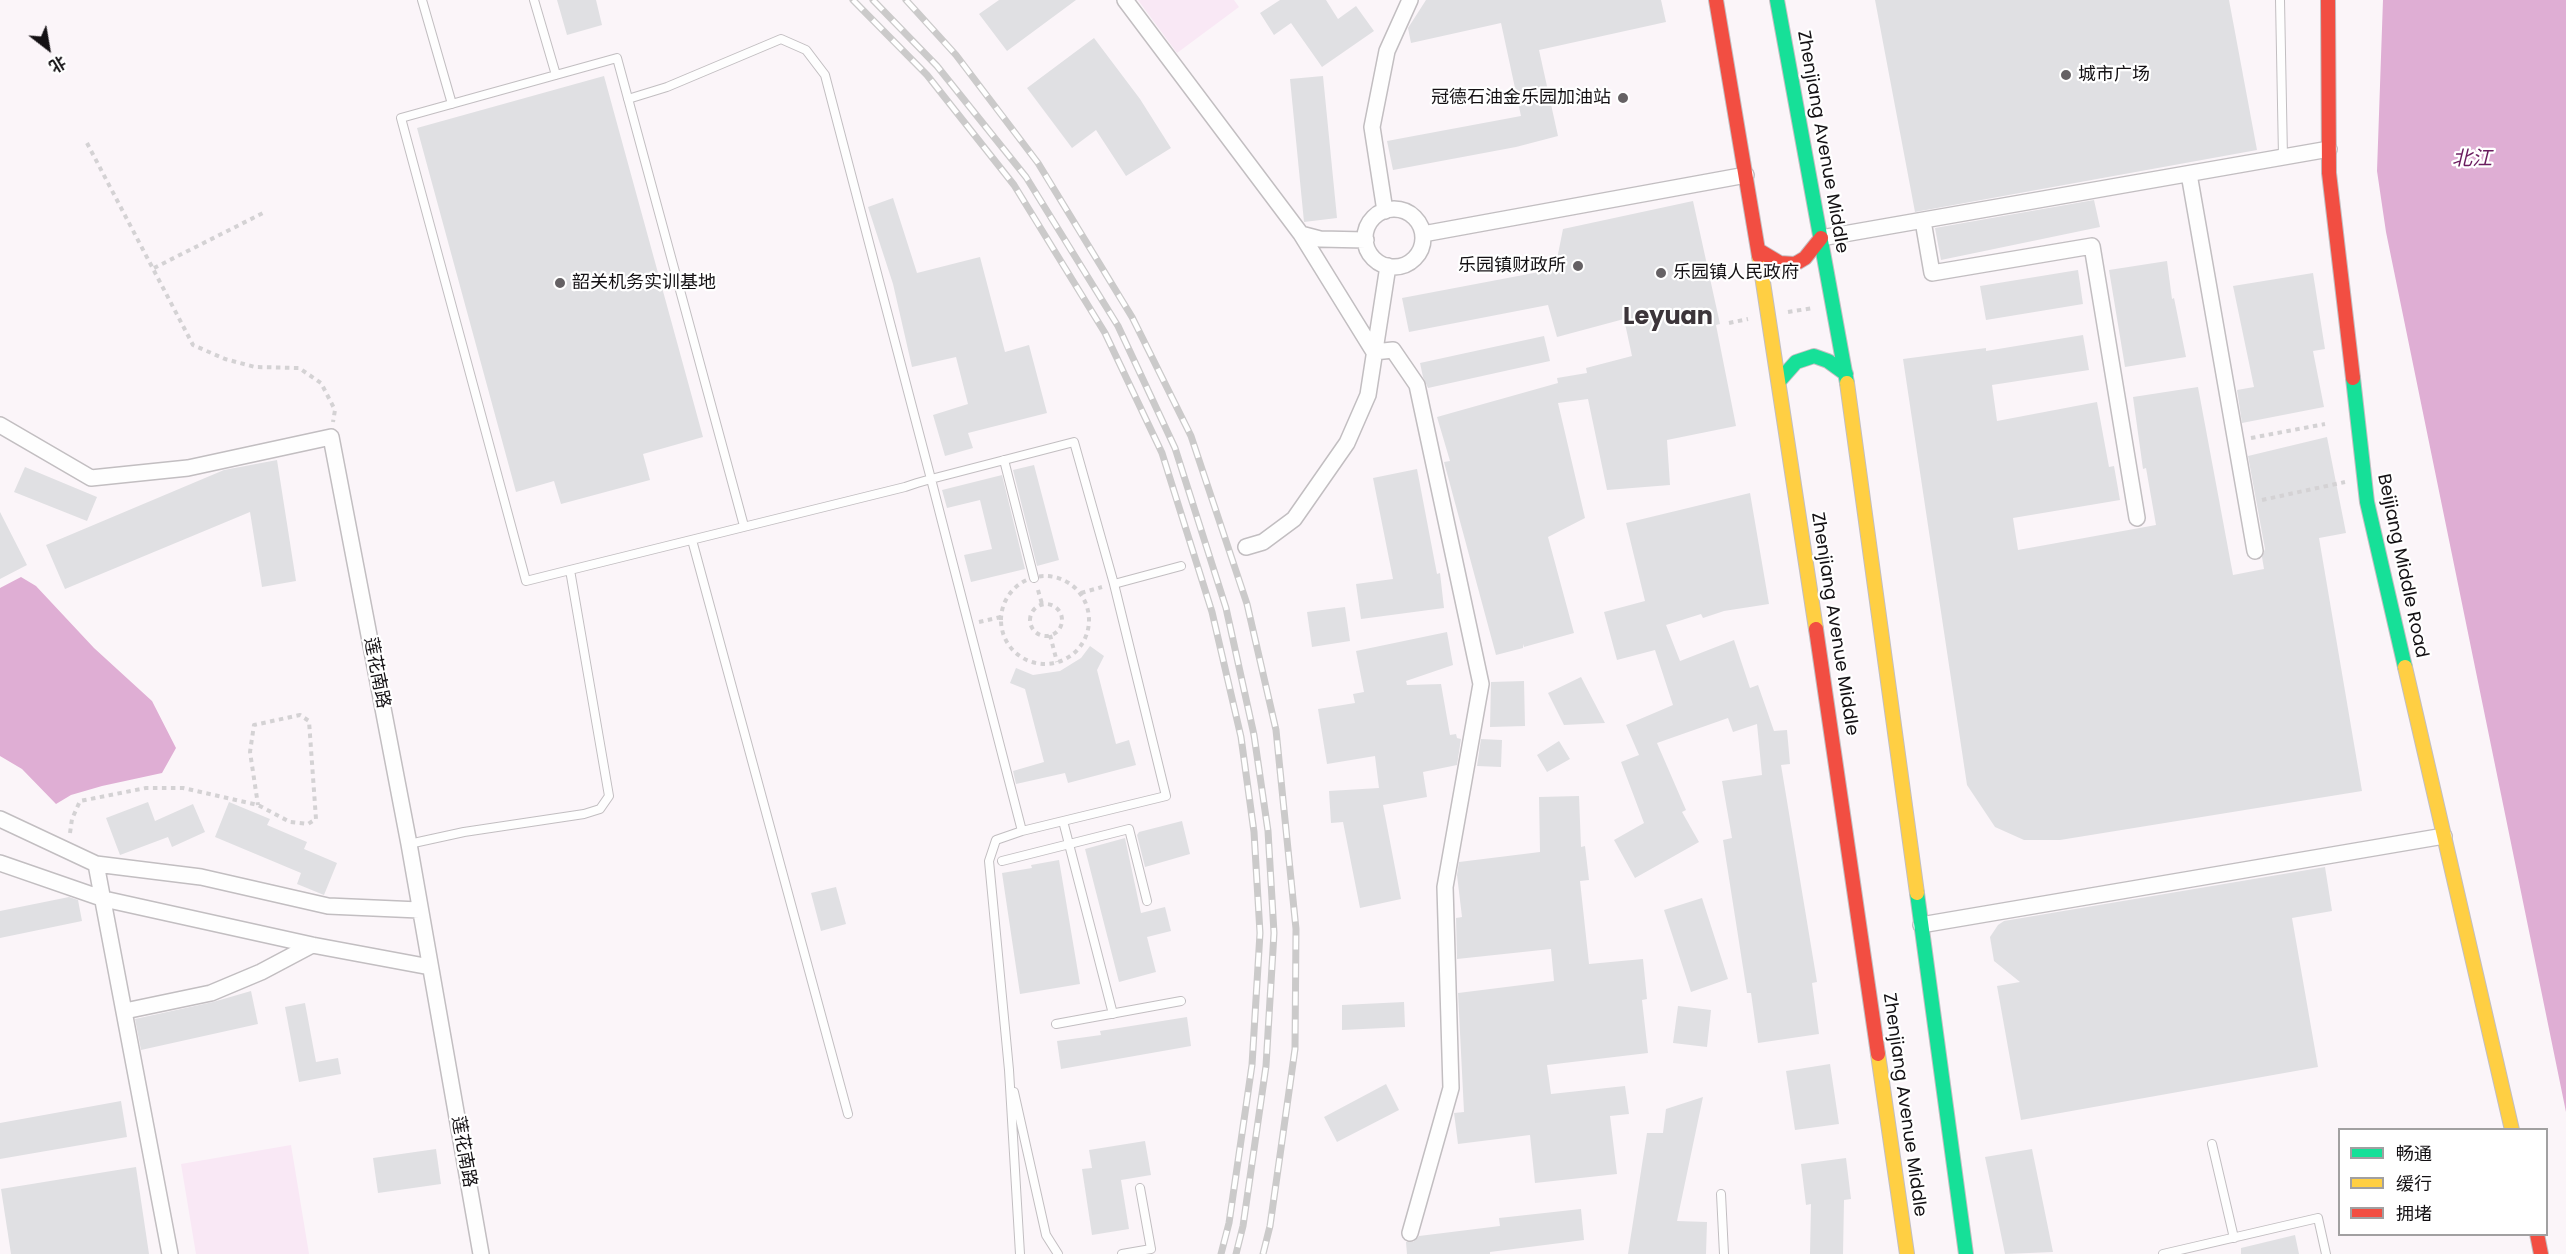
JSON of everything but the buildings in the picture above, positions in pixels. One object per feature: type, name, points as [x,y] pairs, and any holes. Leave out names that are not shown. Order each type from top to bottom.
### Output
[{"type":"main road","name":"Zhenjiang Avenue Middle","points":[[1716,0],[1780,380],[1907,1254]]},
{"type":"main road","name":"Zhenjiang Avenue Middle","points":[[1777,0],[1846,374],[1966,1254]]},
{"type":"main road","name":"Beijiang Middle Road","points":[[2328,0],[2329,173],[2367,502],[2512,1128]]},
{"type":"main road","points":[[1760,252],[1780,263],[1795,264],[1805,258],[1821,238]]},
{"type":"main road","points":[[1780,380],[1796,362],[1814,356],[1828,361],[1846,374]]},
{"type":"main road","points":[[2536,1236],[2541,1254]]},
{"type":"street","points":[[1125,0],[1301,234],[1374,352]]},
{"type":"street","points":[[1385,211],[1372,128],[1387,51],[1410,0]]},
{"type":"street","points":[[1821,238],[2329,149]]},
{"type":"street","points":[[2189,174],[2255,551]]},
{"type":"street","points":[[1423,234],[1746,175]]},
{"type":"street","points":[[1396,209],[1414,216],[1423,234],[1423,244],[1414,260],[1397,267],[1388,266],[1372,257],[1366,240],[1370,223],[1385,211],[1396,209]]},
{"type":"street","points":[[1923,221],[1932,273],[2092,246],[2137,518]]},
{"type":"street","points":[[1301,234],[1320,239],[1366,240]]},
{"type":"street","points":[[1246,548],[1263,542],[1294,519],[1347,443],[1368,395],[1388,266]]},
{"type":"street","points":[[1374,352],[1393,350],[1417,385],[1481,684],[1445,887],[1451,1088],[1410,1233]]},
{"type":"street","points":[[0,425],[91,478],[188,468],[331,437]]},
{"type":"street","name":"莲花南路","points":[[331,437],[409,844],[481,1254]]},
{"type":"street","points":[[0,819],[96,864],[201,878],[328,906],[419,910]]},
{"type":"street","points":[[1921,925],[2444,836]]},
{"type":"street","points":[[0,863],[104,900],[312,945],[430,967]]},
{"type":"street","points":[[96,864],[170,1254]]},
{"type":"street","points":[[125,1011],[211,993],[261,972],[312,945]]},
{"type":"lane","points":[[422,0],[452,104]]},
{"type":"lane","points":[[534,0],[556,75]]},
{"type":"lane","points":[[2280,0],[2283,157]]},
{"type":"lane","points":[[628,99],[667,87],[781,39],[806,50],[825,75],[1022,831]]},
{"type":"lane","points":[[744,526],[617,58],[401,118],[526,581],[932,480],[1074,442],[1114,584],[1166,796],[1022,831],[996,840],[989,861],[1009,1070],[1020,1254]]},
{"type":"lane","points":[[1004,460],[1034,578]]},
{"type":"lane","points":[[692,540],[848,1114]]},
{"type":"lane","points":[[1114,584],[1181,566]]},
{"type":"lane","points":[[409,844],[464,832],[584,814],[600,808],[609,795],[570,570]]},
{"type":"lane","points":[[1063,821],[1113,1014]]},
{"type":"lane","points":[[1002,861],[1129,829],[1147,902]]},
{"type":"lane","points":[[1056,1024],[1181,1001]]},
{"type":"lane","points":[[1009,1070],[1046,1235],[1058,1254]]},
{"type":"lane","points":[[2212,1144],[2234,1238]]},
{"type":"lane","points":[[1122,1254],[1151,1249],[1140,1188]]},
{"type":"lane","points":[[1721,1194],[1724,1254]]},
{"type":"lane","points":[[2163,1254],[2318,1218],[2326,1254]]},
{"type":"path","points":[[87,143],[154,268],[176,315],[194,345],[225,359],[255,367],[299,368],[321,383],[335,410],[331,437]]},
{"type":"path","points":[[154,268],[265,212]]},
{"type":"path","points":[[2235,441],[2325,424]]},
{"type":"path","points":[[2246,503],[2364,478]]},
{"type":"path","points":[[1055,576],[1068,581],[1081,593],[1090,615],[1089,629],[1084,643],[1075,653],[1057,662],[1036,664],[1017,655],[1005,638],[1001,617],[1007,598],[1016,587],[1034,578],[1055,576]]},
{"type":"path","points":[[1081,593],[1114,584]]},
{"type":"path","points":[[1044,603],[1058,608],[1062,615],[1059,630],[1050,635],[1037,633],[1030,620],[1036,606],[1044,603]]},
{"type":"path","points":[[969,624],[1001,617]]},
{"type":"path","points":[[1050,635],[1057,662]]},
{"type":"path","points":[[68,850],[72,819],[80,801],[146,788],[183,788],[258,805],[290,822],[308,824],[316,819],[309,721],[300,716],[254,725],[250,752],[258,805]]},
{"type":"shaded area","points":[[1138,0],[1234,0],[1239,7],[1177,53]]},
{"type":"shaded area","points":[[291,1145],[309,1254],[196,1254],[181,1164]]},
{"type":"water","name":"北江","points":[[2383,0],[2566,0],[2566,1112],[2386,232],[2377,171]]},
{"type":"water","points":[[21,577],[36,586],[94,648],[152,701],[176,748],[162,773],[71,795],[56,804],[22,769],[0,756],[0,588]]},
{"type":"railway","points":[[853,0],[927,75],[1014,185],[1105,333],[1162,453],[1212,612],[1241,737],[1254,832],[1260,933],[1252,1065],[1229,1223],[1221,1254]]},
{"type":"railway","points":[[873,0],[937,66],[1026,177],[1118,326],[1175,448],[1226,608],[1254,735],[1268,831],[1274,933],[1266,1066],[1243,1226],[1236,1254]]},
{"type":"railway","points":[[906,0],[956,55],[1038,163],[1132,317],[1191,436],[1247,604],[1276,730],[1296,929],[1295,1049],[1270,1226],[1263,1254]]},
{"type":"traffic: fast","points":[[1777,0],[1847,383]]},
{"type":"traffic: fast","points":[[1780,380],[1796,362],[1814,356],[1828,361],[1846,374]]},
{"type":"traffic: fast","points":[[2353,378],[2367,502],[2405,667]]},
{"type":"traffic: fast","points":[[1917,893],[1966,1254]]},
{"type":"traffic: slow","points":[[1759,256],[1816,629]]},
{"type":"traffic: slow","points":[[1847,383],[1917,893]]},
{"type":"traffic: slow","points":[[2405,667],[2512,1128]]},
{"type":"traffic: slow","points":[[1878,1054],[1907,1254]]},
{"type":"traffic: jam","points":[[1716,0],[1759,256]]},
{"type":"traffic: jam","points":[[2328,0],[2329,173],[2353,378]]},
{"type":"traffic: jam","points":[[1760,251],[1780,263],[1795,264],[1805,258],[1821,238]]},
{"type":"traffic: jam","points":[[1816,629],[1878,1054]]},
{"type":"traffic: jam","points":[[2537,1236],[2541,1254]]},
{"type":"place","name":"城市广场","points":[[2066,75]]},
{"type":"place","name":"冠德石油金乐园加油站","points":[[1623,98]]},
{"type":"place","name":"乐园镇财政所","points":[[1578,266]]},
{"type":"place","name":"乐园镇人民政府","points":[[1661,273]]},
{"type":"place","name":"韶关机务实训基地","points":[[560,283]]},
{"type":"district","name":"Leyuan","points":[[1668,318]]}]
